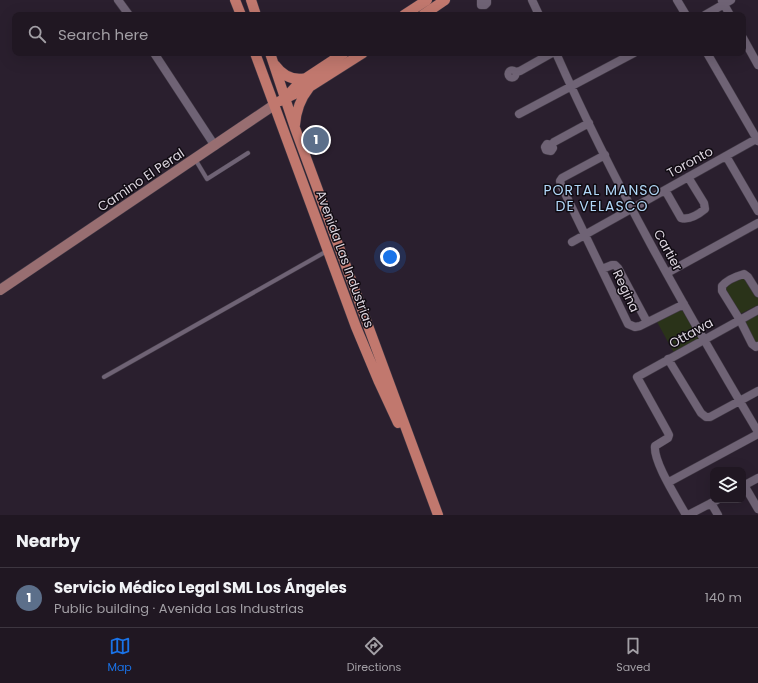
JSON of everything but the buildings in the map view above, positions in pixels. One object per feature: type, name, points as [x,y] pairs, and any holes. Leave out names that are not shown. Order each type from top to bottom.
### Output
[{"type":"main road","points":[[235,0],[240,12]]},
{"type":"main road","points":[[250,0],[255,12]]},
{"type":"main road","points":[[409,12],[427,0]]},
{"type":"main road","points":[[427,12],[445,0]]},
{"type":"main road","name":"Avenida Las Industrias","points":[[256,56],[368,359],[421,470]]},
{"type":"main road","name":"Avenida Las Industrias","points":[[271,56],[295,128],[438,515]]},
{"type":"main road","points":[[274,105],[340,59],[352,56]]},
{"type":"main road","points":[[273,63],[288,77],[309,82]]},
{"type":"main road","points":[[295,128],[298,108],[309,82]]},
{"type":"street","points":[[118,0],[127,12]]},
{"type":"street","points":[[532,0],[538,12]]},
{"type":"street","points":[[677,0],[684,12]]},
{"type":"street","points":[[710,12],[726,1],[729,12]]},
{"type":"street","points":[[746,43],[758,65]]},
{"type":"street","points":[[156,56],[215,146]]},
{"type":"street","points":[[516,72],[547,56]]},
{"type":"street","name":"Cartier","points":[[557,56],[570,86],[632,209],[703,340],[758,433]]},
{"type":"street","points":[[519,114],[628,56]]},
{"type":"street","points":[[709,56],[758,139]]},
{"type":"street","name":"Camino El Peral","points":[[0,290],[274,105]]},
{"type":"street","points":[[551,145],[589,123]]},
{"type":"street","name":"Toronto","points":[[572,242],[758,139]]},
{"type":"street","name":"Regina","points":[[605,155],[562,178],[560,181],[628,324],[635,327],[684,304]]},
{"type":"street","points":[[726,156],[758,211]]},
{"type":"street","points":[[665,190],[681,218],[687,219],[702,211],[705,209],[704,203],[688,177]]},
{"type":"street","points":[[667,273],[758,223]]},
{"type":"street","points":[[602,269],[612,265],[615,265],[618,268],[647,322]]},
{"type":"street","points":[[758,293],[748,277],[744,274],[722,286],[722,291],[740,320],[752,344],[756,347],[758,346]]},
{"type":"street","name":"Ottawa","points":[[669,482],[658,463],[655,448],[657,445],[666,440],[669,435],[637,377],[758,310]]},
{"type":"street","points":[[668,359],[703,416],[710,416],[758,391]]},
{"type":"street","points":[[712,503],[687,515],[669,482],[758,433]]},
{"type":"street","points":[[746,484],[758,478]]},
{"type":"street","points":[[746,490],[758,509]]},
{"type":"street","points":[[714,503],[718,515]]},
{"type":"lane","points":[[195,159],[207,179],[248,153]]},
{"type":"lane","points":[[104,377],[327,250]]},
{"type":"green space","points":[[743,276],[758,296],[758,305],[740,314],[724,291],[725,285]]},
{"type":"green space","points":[[683,307],[701,338],[674,353],[656,320]]},
{"type":"green space","points":[[758,313],[758,345],[756,345],[743,322]]},
{"type":"place","name":"Servicio Médico Legal SML Los Ángeles","points":[[316,140]]},
{"type":"district","name":"PORTAL MANSO DE VELASCO","points":[[602,198]]}]
